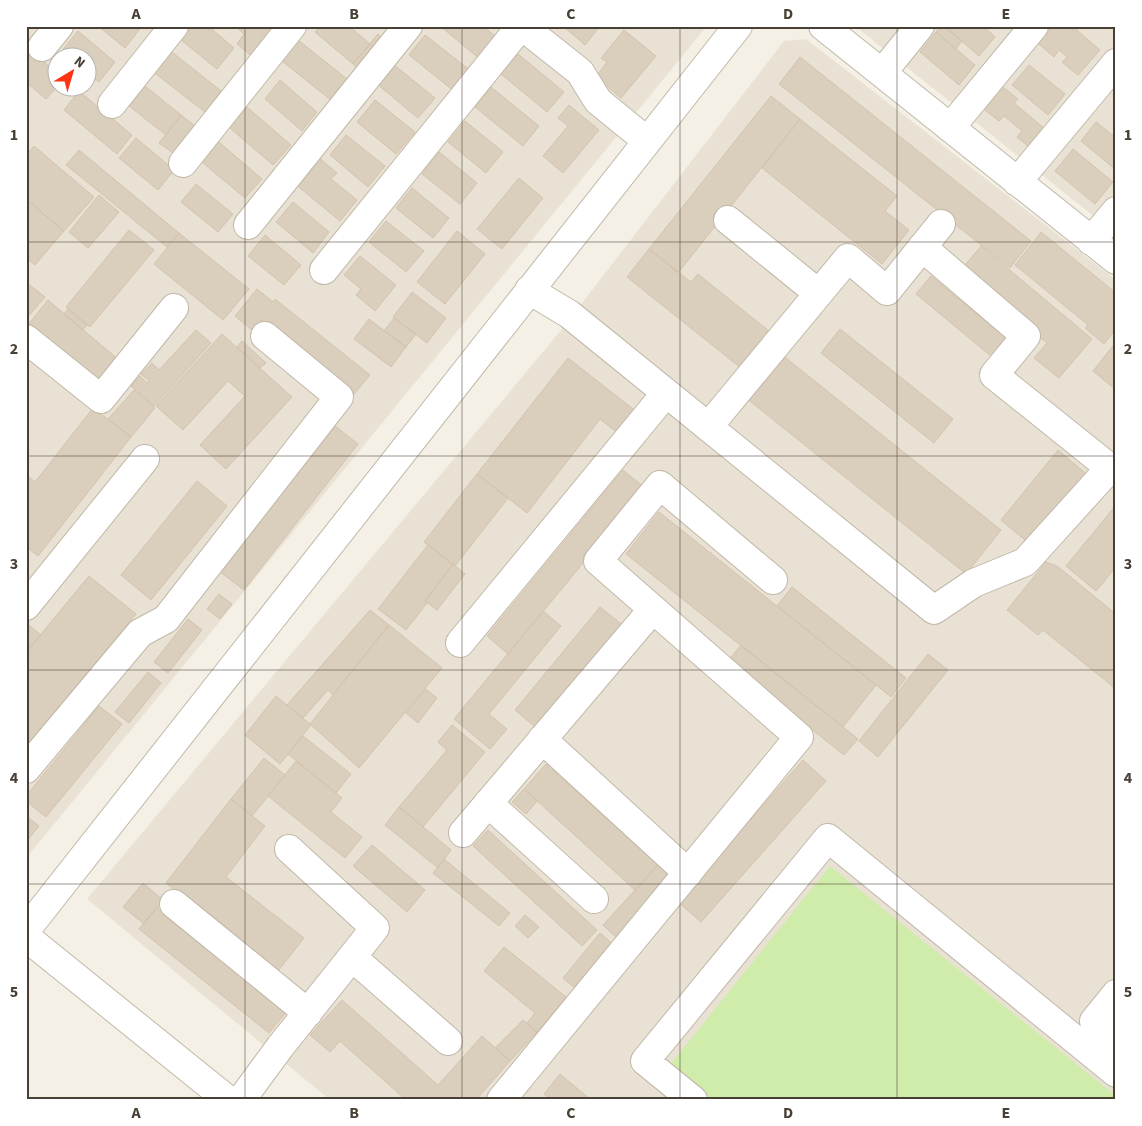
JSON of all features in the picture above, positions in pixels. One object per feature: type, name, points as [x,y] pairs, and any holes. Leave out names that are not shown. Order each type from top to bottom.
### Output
[{"type":"street","points":[[42,47],[60,26]]},
{"type":"street","points":[[112,104],[174,26]]},
{"type":"street","points":[[183,163],[292,26]]},
{"type":"street","points":[[248,225],[408,26]]},
{"type":"street","points":[[324,270],[522,26],[580,72],[598,101],[647,141]]},
{"type":"street","points":[[26,930],[738,26]]},
{"type":"street","points":[[823,26],[1116,260]]},
{"type":"street","points":[[882,73],[920,26]]},
{"type":"street","points":[[950,128],[1034,26]]},
{"type":"street","points":[[1017,182],[1116,63]]},
{"type":"street","points":[[1092,240],[1116,211]]},
{"type":"street","points":[[728,220],[818,294]]},
{"type":"street","points":[[708,427],[848,258],[887,291],[941,224]]},
{"type":"street","points":[[529,290],[569,314],[934,610],[974,583],[1025,562],[1110,468],[994,375],[1026,336],[922,247]]},
{"type":"street","points":[[26,339],[101,399],[174,308]]},
{"type":"street","points":[[26,769],[140,633],[166,619],[339,397],[265,336]]},
{"type":"street","points":[[460,643],[666,393]]},
{"type":"street","points":[[26,606],[145,460]]},
{"type":"street","points":[[501,1100],[799,737],[598,561],[660,485],[773,580]]},
{"type":"street","points":[[463,833],[653,609]]},
{"type":"street","points":[[542,739],[688,872]]},
{"type":"street","points":[[488,803],[594,899]]},
{"type":"street","points":[[693,1100],[646,1061],[828,838],[1116,1073]]},
{"type":"street","points":[[241,1100],[375,928],[289,849]]},
{"type":"street","points":[[174,904],[308,1013]]},
{"type":"street","points":[[26,936],[228,1100]]},
{"type":"street","points":[[352,957],[448,1040]]},
{"type":"street","points":[[1116,994],[1094,1021],[1116,1039]]},
{"type":"shaded area","points":[[26,26],[707,26],[28,856],[26,854]]},
{"type":"shaded area","points":[[855,26],[1116,26],[1116,234]]},
{"type":"shaded area","points":[[806,39],[1116,280],[1116,1100],[330,1100],[87,899],[562,329],[784,41]]},
{"type":"green space","points":[[830,866],[1116,1096],[1116,1100],[711,1100],[669,1066]]},
{"type":"building","points":[[98,26],[142,26],[125,48]]},
{"type":"building","points":[[191,26],[208,26],[234,48],[217,69],[180,39]]},
{"type":"building","points":[[235,26],[278,26],[255,59],[237,44],[244,34]]},
{"type":"building","points":[[321,26],[349,26],[370,44],[353,64],[315,32]]},
{"type":"building","points":[[440,26],[483,26],[503,43],[486,64]]},
{"type":"building","points":[[563,26],[600,26],[585,45]]},
{"type":"building","points":[[941,26],[944,26],[962,41],[956,49],[936,32]]},
{"type":"building","points":[[944,26],[983,26],[995,37],[979,56]]},
{"type":"building","points":[[1042,26],[1072,26],[1100,50],[1078,75],[1062,62],[1067,57],[1059,50],[1054,57],[1032,38]]},
{"type":"building","points":[[624,30],[656,56],[621,98],[603,83],[598,74],[607,62],[601,58]]},
{"type":"building","points":[[78,31],[115,62],[99,82],[98,48],[64,48]]},
{"type":"building","points":[[936,32],[975,65],[959,85],[920,52]]},
{"type":"building","points":[[378,34],[389,44],[363,73],[353,64]]},
{"type":"building","points":[[425,35],[471,71],[455,92],[409,55]]},
{"type":"building","points":[[298,40],[352,83],[336,104],[282,61]]},
{"type":"building","points":[[163,45],[221,91],[205,112],[147,67]]},
{"type":"building","points":[[26,48],[48,65],[48,97],[46,99],[26,82]]},
{"type":"building","points":[[518,54],[564,92],[547,112],[501,74]]},
{"type":"building","points":[[800,57],[1031,241],[1010,268],[779,84]]},
{"type":"building","points":[[393,64],[435,98],[418,118],[377,84]]},
{"type":"building","points":[[1029,65],[1065,94],[1048,115],[1012,85]]},
{"type":"building","points":[[280,80],[317,112],[302,131],[265,99]]},
{"type":"building","points":[[999,84],[1018,99],[1014,103],[1044,128],[1029,147],[1017,137],[1022,131],[1004,116],[999,121],[981,107]]},
{"type":"building","points":[[145,86],[181,115],[166,135],[129,106]]},
{"type":"building","points":[[491,87],[539,126],[523,146],[475,107]]},
{"type":"building","points":[[771,96],[800,119],[678,273],[649,249]]},
{"type":"building","points":[[73,98],[87,98],[132,135],[117,154],[64,110]]},
{"type":"building","points":[[375,100],[415,132],[396,154],[357,122]]},
{"type":"building","points":[[240,101],[291,145],[273,165],[223,122]]},
{"type":"building","points":[[569,105],[599,130],[563,173],[543,156],[568,126],[558,118]]},
{"type":"building","points":[[181,115],[199,129],[177,156],[159,143]]},
{"type":"building","points":[[800,119],[897,196],[885,211],[909,230],[882,264],[762,168]]},
{"type":"building","points":[[465,121],[503,152],[486,173],[448,142]]},
{"type":"building","points":[[1096,122],[1116,138],[1116,170],[1081,141]]},
{"type":"building","points":[[346,135],[385,166],[368,187],[330,155]]},
{"type":"building","points":[[213,137],[262,179],[245,198],[196,157]]},
{"type":"building","points":[[136,138],[174,170],[158,190],[119,158]]},
{"type":"building","points":[[34,146],[94,197],[64,231],[26,199],[26,155]]},
{"type":"building","points":[[1073,149],[1113,182],[1095,204],[1055,171]]},
{"type":"building","points":[[79,150],[179,233],[167,247],[66,165]]},
{"type":"building","points":[[312,152],[337,173],[331,179],[357,200],[340,221],[289,179]]},
{"type":"building","points":[[439,152],[477,183],[460,204],[422,174]]},
{"type":"building","points":[[519,178],[543,198],[502,249],[477,229]]},
{"type":"building","points":[[196,184],[233,214],[218,232],[181,202]]},
{"type":"building","points":[[412,188],[449,218],[433,238],[396,208]]},
{"type":"building","points":[[99,195],[119,212],[88,248],[69,232]]},
{"type":"building","points":[[26,199],[64,231],[35,265],[26,258]]},
{"type":"building","points":[[293,202],[329,232],[313,253],[276,222]]},
{"type":"building","points":[[386,221],[424,251],[406,272],[369,242]]},
{"type":"building","points":[[129,230],[154,250],[90,327],[66,307]]},
{"type":"building","points":[[457,231],[485,254],[445,304],[417,282]]},
{"type":"building","points":[[1041,232],[1116,293],[1116,329],[1104,344],[1085,328],[1088,325],[1015,265]]},
{"type":"building","points":[[179,233],[249,289],[223,320],[154,264]]},
{"type":"building","points":[[265,235],[301,265],[284,285],[248,256]]},
{"type":"building","points":[[981,246],[1092,339],[1059,378],[1034,358],[1047,343],[960,271]]},
{"type":"building","points":[[649,249],[691,282],[698,274],[770,332],[741,368],[627,277]]},
{"type":"building","points":[[360,256],[396,285],[375,311],[356,295],[361,289],[344,275]]},
{"type":"building","points":[[931,276],[1012,343],[997,361],[916,294]]},
{"type":"building","points":[[26,282],[45,297],[26,319]]},
{"type":"building","points":[[257,289],[273,302],[275,299],[370,375],[354,394],[262,320],[253,331],[235,316]]},
{"type":"building","points":[[412,292],[446,318],[427,343],[393,317]]},
{"type":"building","points":[[48,300],[120,361],[99,386],[27,326]]},
{"type":"building","points":[[68,309],[87,325],[83,330],[64,314]]},
{"type":"building","points":[[394,318],[416,334],[406,347],[384,331]]},
{"type":"building","points":[[369,319],[406,347],[391,367],[354,339]]},
{"type":"building","points":[[840,329],[953,419],[934,443],[821,353]]},
{"type":"building","points":[[196,330],[211,343],[154,406],[131,386],[140,376],[147,383],[149,381],[141,374],[152,363],[159,370]]},
{"type":"building","points":[[222,334],[292,397],[226,469],[200,445],[245,396],[228,381],[183,430],[156,406]]},
{"type":"building","points":[[242,341],[266,363],[260,368],[237,347]]},
{"type":"building","points":[[1116,342],[1116,390],[1093,371]]},
{"type":"building","points":[[781,354],[1001,530],[966,574],[746,398]]},
{"type":"building","points":[[568,358],[642,416],[625,439],[600,419],[527,513],[477,474]]},
{"type":"building","points":[[134,390],[155,408],[131,437],[108,419]]},
{"type":"building","points":[[93,408],[131,437],[38,556],[26,547],[26,475],[35,482]]},
{"type":"building","points":[[335,426],[358,444],[244,590],[220,572]]},
{"type":"building","points":[[1058,450],[1090,477],[1032,546],[1001,520]]},
{"type":"building","points":[[623,470],[645,488],[508,654],[487,636]]},
{"type":"building","points":[[477,474],[508,498],[455,566],[424,542]]},
{"type":"building","points":[[197,481],[227,506],[151,600],[121,575]]},
{"type":"building","points":[[1116,505],[1116,567],[1096,591],[1066,566]]},
{"type":"building","points":[[659,512],[876,685],[843,727],[626,554]]},
{"type":"building","points":[[428,545],[453,564],[406,630],[378,609]]},
{"type":"building","points":[[1046,562],[1057,566],[1116,614],[1116,689],[1043,630],[1038,635],[1007,610]]},
{"type":"building","points":[[453,564],[465,574],[437,610],[425,601]]},
{"type":"building","points":[[89,576],[136,614],[26,746],[26,652]]},
{"type":"building","points":[[792,587],[906,678],[891,697],[777,606]]},
{"type":"building","points":[[219,594],[232,604],[220,619],[207,609]]},
{"type":"building","points":[[600,607],[625,627],[540,731],[515,710]]},
{"type":"building","points":[[370,610],[389,625],[333,695],[328,690],[303,718],[287,705]]},
{"type":"building","points":[[543,611],[561,626],[489,714],[507,729],[490,749],[454,719]]},
{"type":"building","points":[[188,619],[202,630],[168,673],[154,662]]},
{"type":"building","points":[[26,623],[41,635],[26,652]]},
{"type":"building","points":[[389,625],[442,668],[359,768],[310,724]]},
{"type":"building","points":[[741,645],[858,739],[844,755],[727,662]]},
{"type":"building","points":[[928,654],[948,670],[878,757],[859,741]]},
{"type":"building","points":[[148,672],[161,683],[129,723],[115,712]]},
{"type":"building","points":[[426,689],[437,698],[418,723],[406,713]]},
{"type":"building","points":[[276,696],[311,725],[280,764],[245,735]]},
{"type":"building","points":[[99,706],[122,724],[46,817],[26,801],[26,796]]},
{"type":"building","points":[[452,725],[485,752],[423,827],[399,807],[447,750],[438,742]]},
{"type":"building","points":[[303,736],[351,774],[336,793],[288,754]]},
{"type":"building","points":[[264,758],[285,775],[252,816],[231,799]]},
{"type":"building","points":[[803,760],[826,781],[701,922],[678,902]]},
{"type":"building","points":[[296,761],[342,798],[331,812],[362,837],[345,858],[268,796]]},
{"type":"building","points":[[546,764],[658,865],[635,890],[524,789]]},
{"type":"building","points":[[524,789],[537,801],[526,814],[512,802]]},
{"type":"building","points":[[231,799],[265,826],[226,877],[304,938],[278,971],[166,883]]},
{"type":"building","points":[[399,807],[451,850],[438,868],[385,825]]},
{"type":"building","points":[[26,816],[39,826],[26,842]]},
{"type":"building","points":[[488,830],[597,930],[582,946],[473,846]]},
{"type":"building","points":[[372,845],[425,890],[407,912],[353,866]]},
{"type":"building","points":[[444,859],[510,913],[499,926],[433,873]]},
{"type":"building","points":[[658,865],[674,879],[619,940],[603,925]]},
{"type":"building","points":[[143,883],[163,900],[144,924],[123,907]]},
{"type":"building","points":[[157,907],[287,1011],[269,1033],[139,929]]},
{"type":"building","points":[[525,915],[539,927],[528,938],[515,926]]},
{"type":"building","points":[[600,933],[613,944],[576,989],[563,978]]},
{"type":"building","points":[[504,947],[566,997],[537,1032],[527,1023],[535,1013],[484,971]]},
{"type":"building","points":[[342,1000],[438,1085],[482,1036],[510,1061],[476,1100],[406,1100],[340,1041],[330,1052],[310,1035]]},
{"type":"building","points":[[523,1020],[537,1032],[510,1061],[495,1048]]},
{"type":"building","points":[[560,1074],[591,1100],[551,1100],[544,1094]]}]
